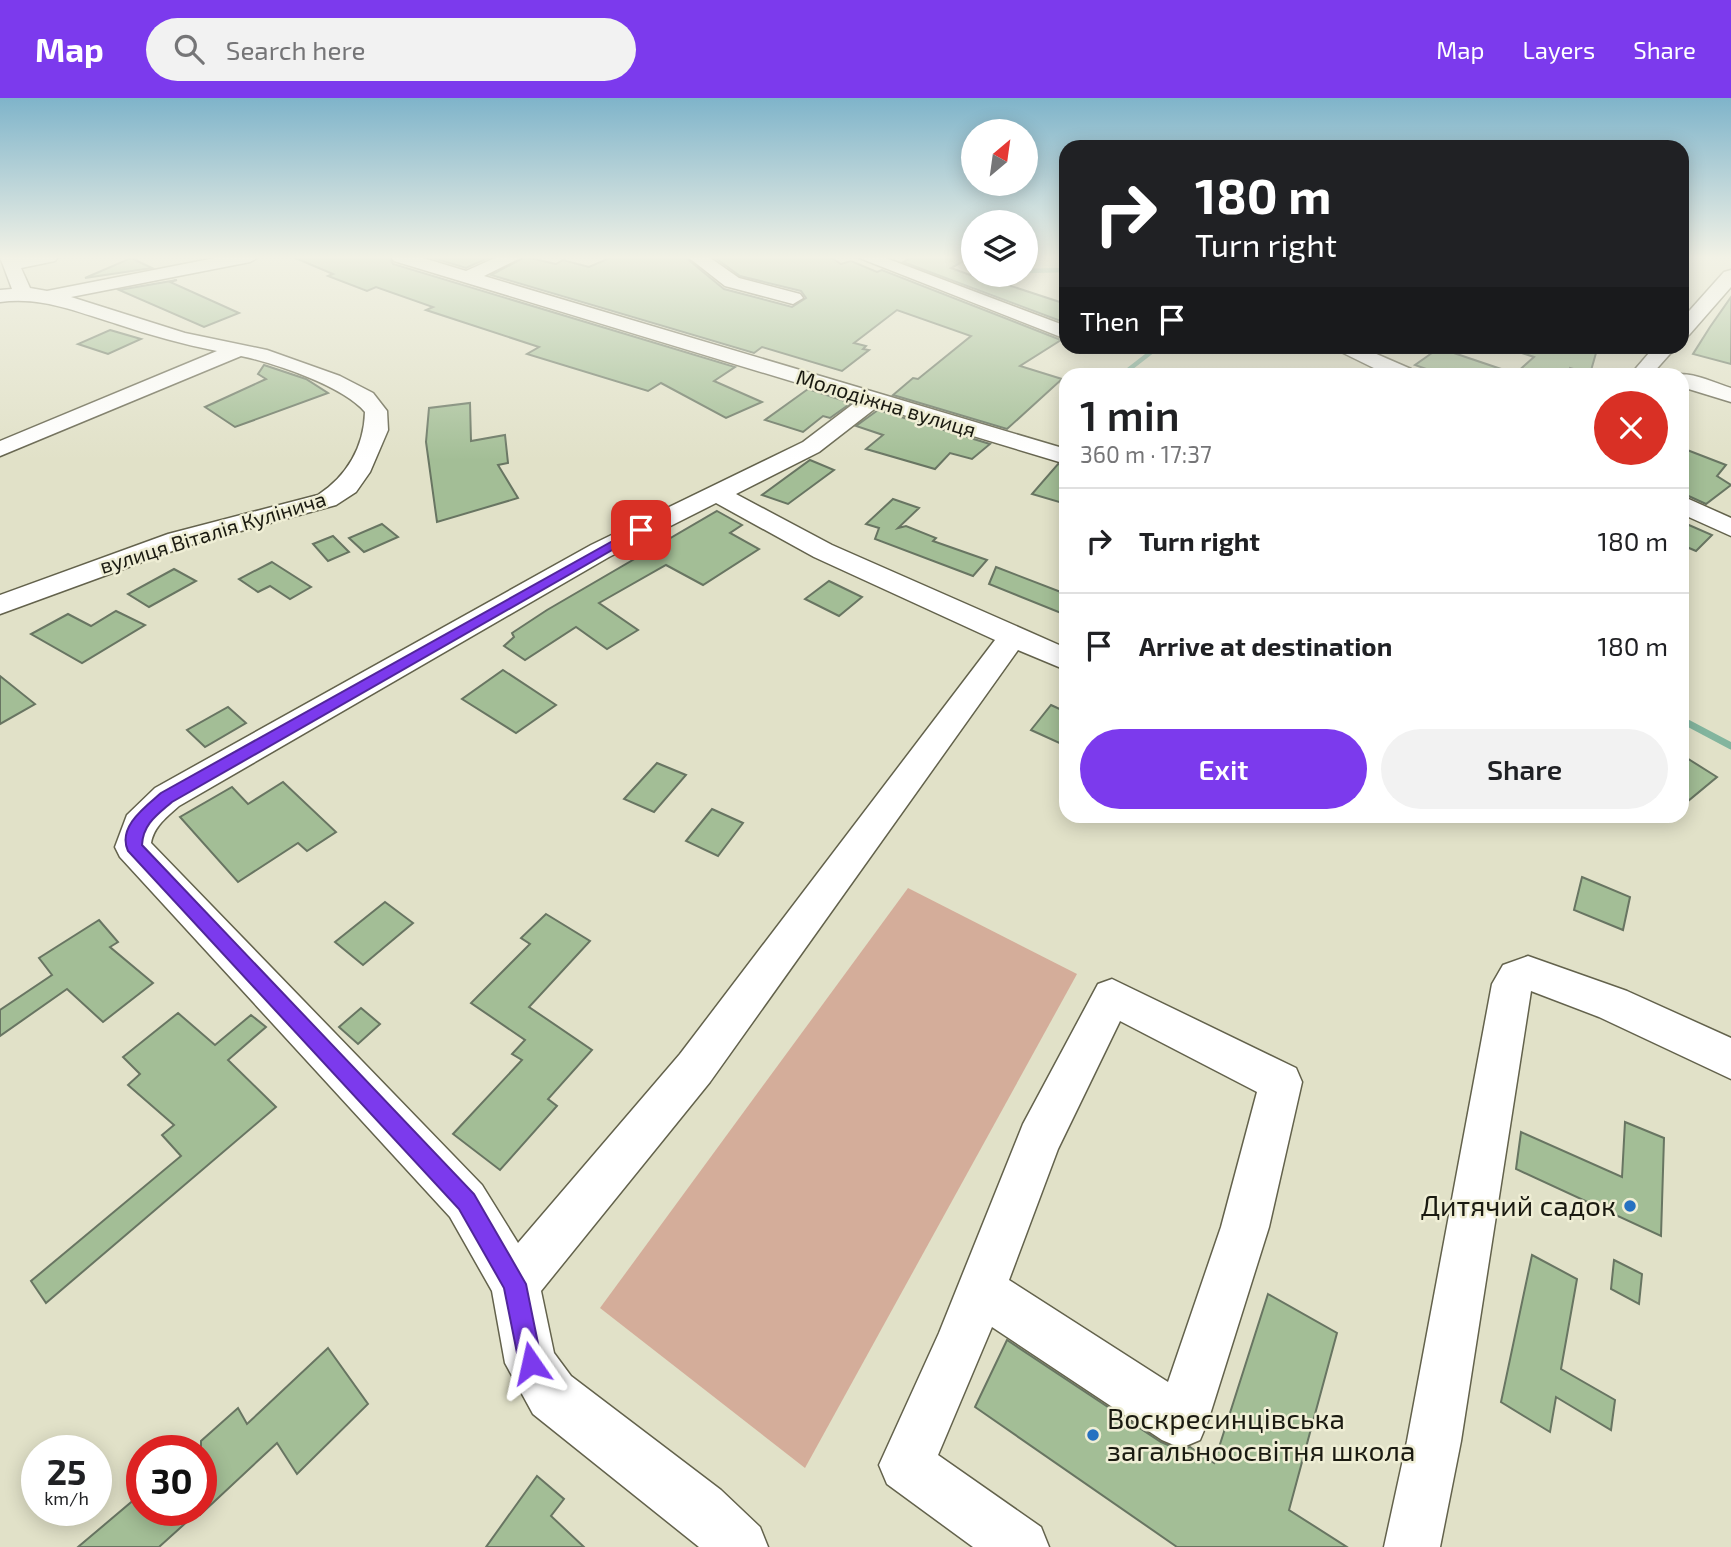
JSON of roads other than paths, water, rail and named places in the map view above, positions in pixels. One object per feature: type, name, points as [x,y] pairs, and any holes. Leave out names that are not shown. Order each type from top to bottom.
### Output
[{"type":"street","name":"вулиця Віталія Кулінича","points":[[0,605],[177,540],[311,506],[347,487],[362,464],[376,430],[377,415],[371,403],[332,381],[260,354],[132,325]]},
{"type":"street","name":"Молодіжна вулиця","points":[[624,325],[1059,455]]},
{"type":"street","points":[[0,449],[238,351]]},
{"type":"street","points":[[1357,354],[1389,368]]},
{"type":"street","points":[[1689,382],[1731,395]]},
{"type":"street","points":[[740,1547],[701,1510],[552,1395],[531,1363],[515,1284],[466,1201],[133,847],[135,831],[145,816],[178,790],[600,551],[811,447],[873,400]]},
{"type":"street","points":[[716,493],[823,551],[1059,657]]},
{"type":"street","points":[[1689,507],[1731,528]]},
{"type":"street","points":[[515,1284],[695,1068],[1012,638]]},
{"type":"street","points":[[1412,1547],[1434,1441],[1512,984],[1517,977],[1528,974],[1546,977],[1613,1004],[1731,1059]]},
{"type":"street","points":[[980,1290],[1181,1421],[1245,1227],[1281,1082],[1112,997],[1039,1140],[980,1290],[959,1347],[906,1465],[1021,1547]]},
{"type":"waterway","points":[[1131,368],[1149,354]]},
{"type":"waterway","points":[[1689,724],[1731,746]]},
{"type":"place","name":"Дитячий садок","points":[[1630,1206]]},
{"type":"place","name":"Воскресинцівська загальноосвітня школа","points":[[1093,1435]]}]
